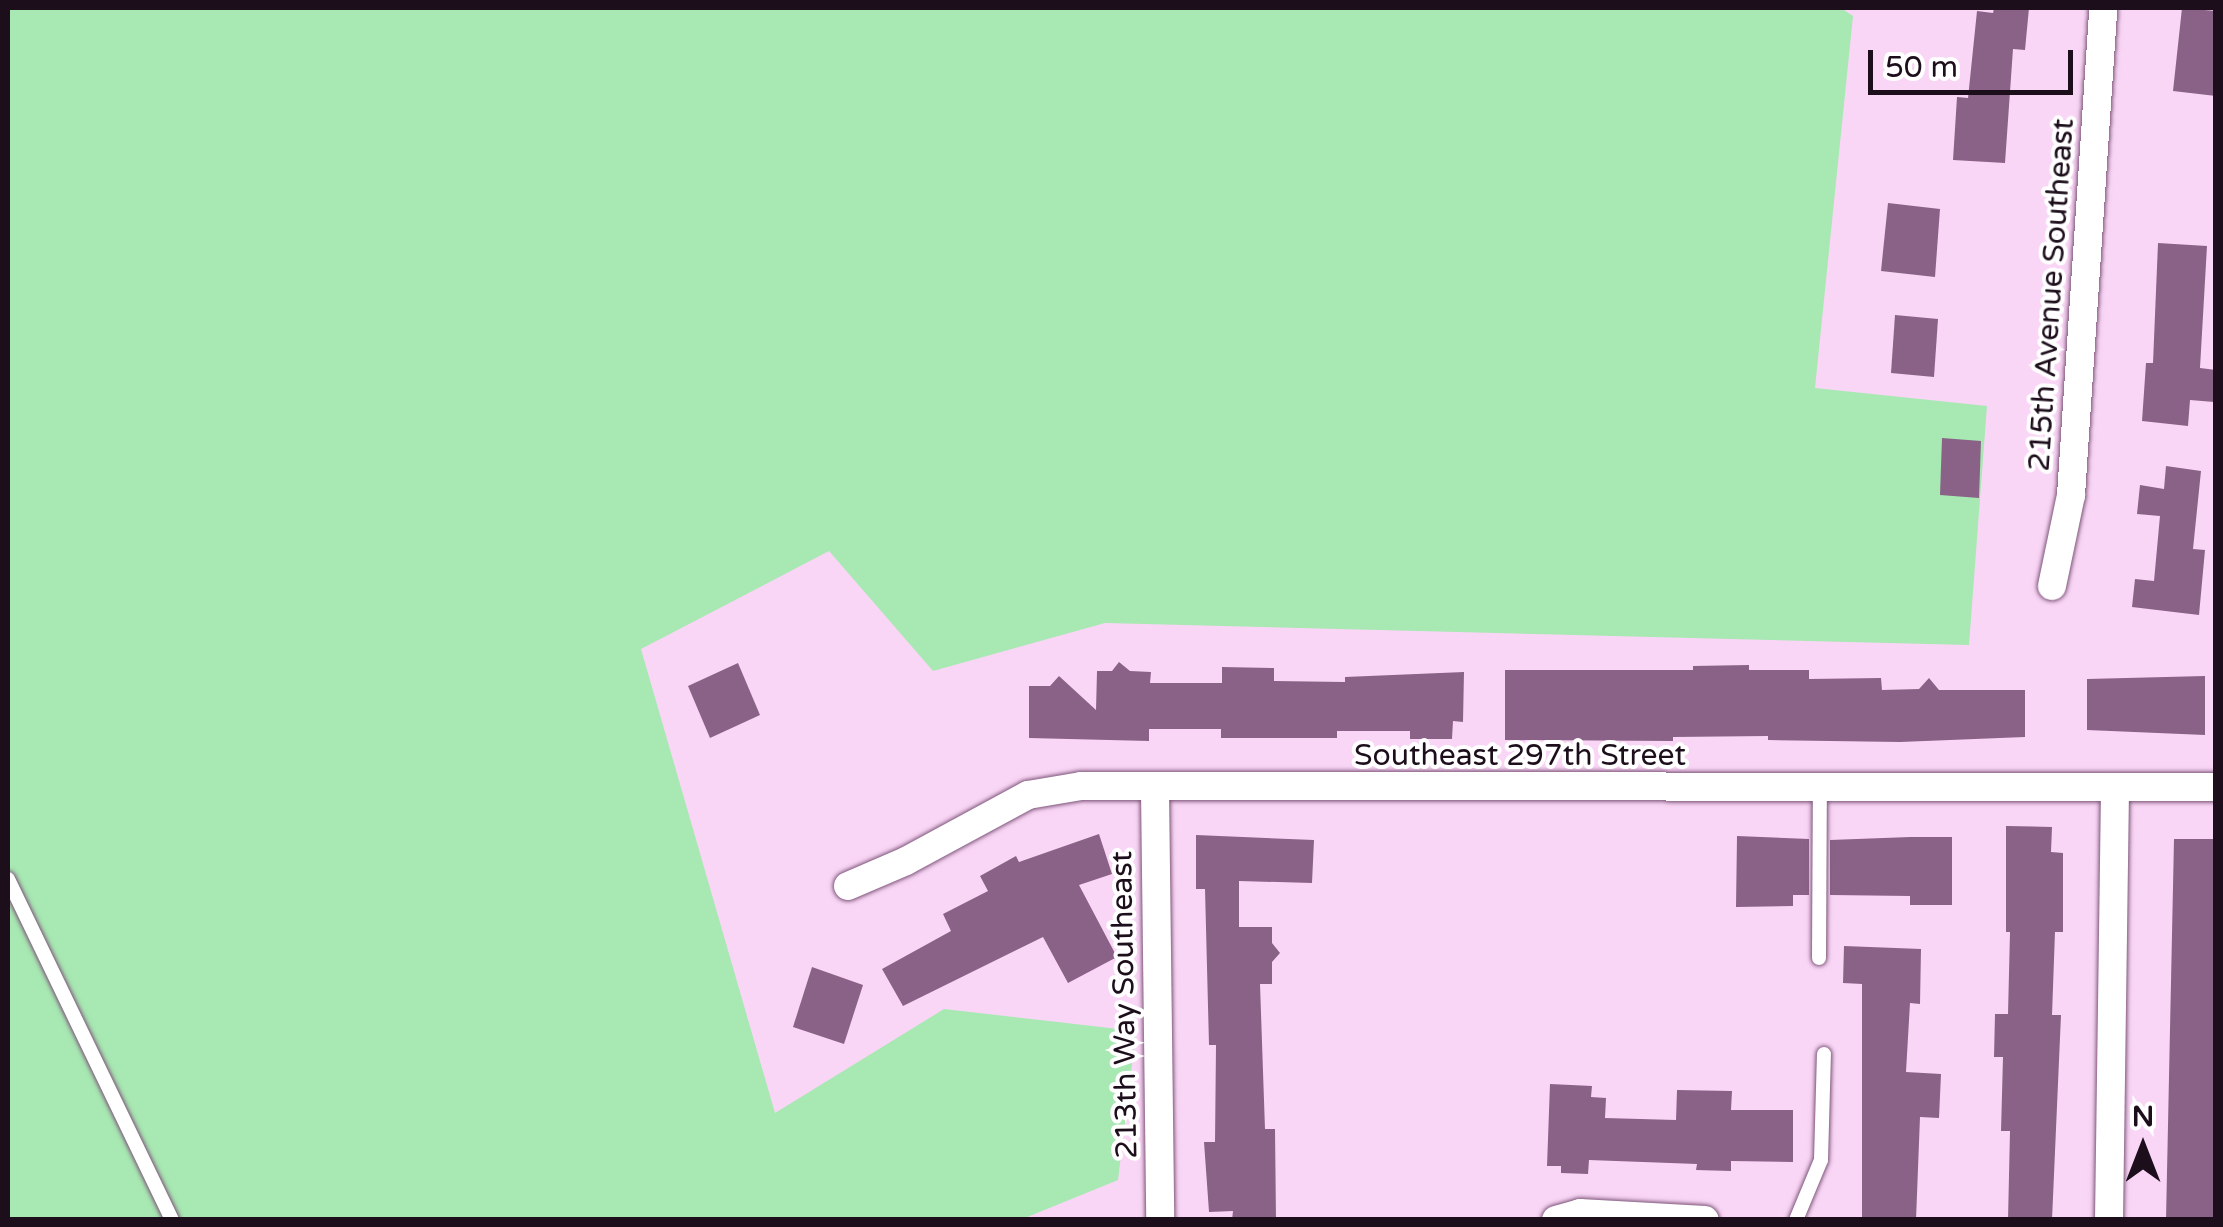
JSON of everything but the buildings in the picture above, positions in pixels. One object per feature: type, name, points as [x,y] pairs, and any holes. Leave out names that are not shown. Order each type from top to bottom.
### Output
[{"type":"street","name":"215th Avenue Southeast","points":[[2052,586],[2071,496],[2103,8]]},
{"type":"street","name":"Southeast 297th Street","points":[[848,886],[906,861],[1028,795],[1080,786],[2216,787]]},
{"type":"street","points":[[2109,1220],[2115,787]]},
{"type":"street","name":"213th Way Southeast","points":[[1155,789],[1160,1220]]},
{"type":"street","points":[[1556,1220],[1580,1213],[1705,1220]]},
{"type":"lane","points":[[1819,958],[1820,788]]},
{"type":"lane","points":[[8,880],[172,1220]]},
{"type":"lane","points":[[1796,1220],[1822,1160],[1824,1054]]},
{"type":"green space","points":[[8,8],[1841,8],[1853,16],[1815,388],[1987,406],[1969,645],[1105,623],[933,671],[829,551],[641,649],[775,1113],[944,1009],[1136,1031],[1118,1180],[1020,1220],[8,1219]]}]
